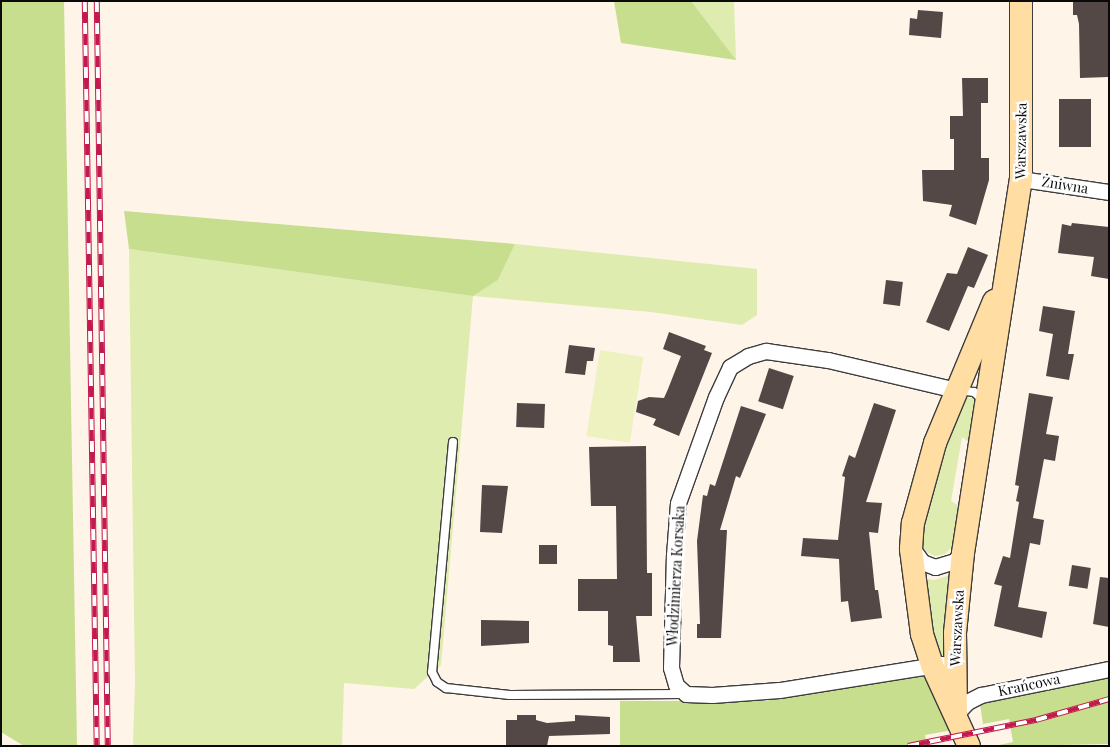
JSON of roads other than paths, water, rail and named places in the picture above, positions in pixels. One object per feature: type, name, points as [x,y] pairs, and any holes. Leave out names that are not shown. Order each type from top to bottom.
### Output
[{"type":"street","name":"Warszawska","points":[[956,714],[955,662],[964,542],[986,410],[1003,280],[1021,179],[1021,1]]},
{"type":"street","name":"Żniwna","points":[[1021,179],[1109,192]]},
{"type":"street","name":"Warszawska","points":[[969,746],[956,714],[932,666],[916,606],[912,536],[934,443],[1003,280]]},
{"type":"street","name":"Włodzimierza Korsaka","points":[[686,694],[676,685],[671,668],[678,503],[730,367],[748,356],[766,351],[828,360],[956,390]]},
{"type":"street","name":"Warszawska","points":[[912,536],[917,557],[935,567],[955,561],[964,542]]},
{"type":"street","points":[[686,694],[712,695],[779,690],[955,662]]},
{"type":"street","name":"Krańcowa","points":[[956,714],[967,702],[981,695],[1109,669]]},
{"type":"lane","points":[[956,390],[982,397],[986,410]]},
{"type":"lane","points":[[453,442],[432,672],[437,682],[446,688],[510,695],[686,694]]},
{"type":"railway","points":[[85,1],[97,746]]},
{"type":"railway","points":[[97,1],[108,746]]},
{"type":"railway","points":[[908,746],[1036,720],[1109,699]]}]
